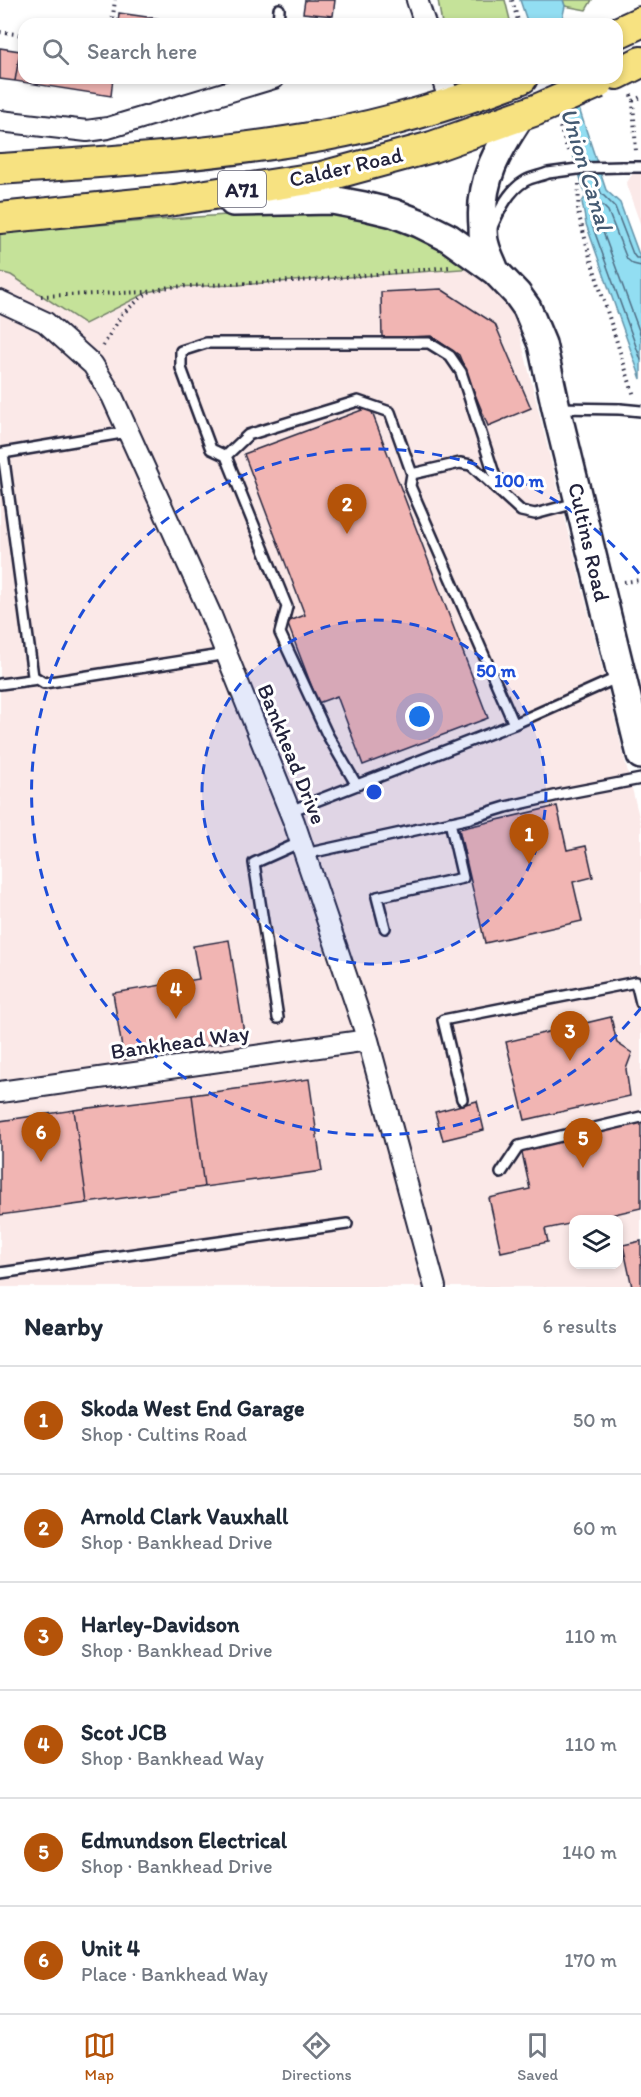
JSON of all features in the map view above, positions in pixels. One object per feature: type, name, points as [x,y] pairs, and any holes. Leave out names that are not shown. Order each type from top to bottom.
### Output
[{"type":"main road","points":[[623,30],[641,22]]},
{"type":"main road","name":"Calder Road","points":[[623,71],[641,62]]},
{"type":"main road","name":"Calder Road","points":[[0,169],[154,158],[323,135],[390,120],[446,90],[484,84]]},
{"type":"main road","name":"Calder Road","points":[[0,218],[168,201],[332,174],[539,115],[597,84]]},
{"type":"street","points":[[417,0],[423,18]]},
{"type":"street","points":[[0,121],[87,131],[108,128],[254,84]]},
{"type":"street","points":[[488,259],[482,213],[484,185],[505,139],[539,115]]},
{"type":"street","name":"Cultins Road","points":[[168,201],[332,200],[364,206],[420,223],[488,259],[517,294],[536,326],[543,344],[556,408],[641,755]]},
{"type":"street","name":"Bankhead Drive","points":[[0,301],[45,322],[93,365],[112,396],[210,612],[290,811],[368,1040],[435,1287]]},
{"type":"street","name":"Bankhead Way","points":[[0,1092],[368,1040]]},
{"type":"lane","points":[[279,9],[279,18]]},
{"type":"lane","points":[[488,259],[499,211],[512,193],[525,181],[548,173],[585,168],[641,167]]},
{"type":"lane","points":[[356,784],[327,734],[280,633],[287,607],[226,456],[211,449],[181,368],[181,351],[206,343],[429,343],[450,356],[461,372],[500,492]]},
{"type":"lane","points":[[226,456],[248,435],[358,401],[390,412],[412,474],[410,486],[514,724]]},
{"type":"lane","points":[[556,408],[641,411]]},
{"type":"lane","points":[[128,432],[3,453],[33,676],[44,683],[227,654]]},
{"type":"lane","points":[[412,474],[460,463],[471,465],[521,511],[536,514],[580,502]]},
{"type":"lane","points":[[290,811],[514,724],[621,676]]},
{"type":"lane","points":[[0,684],[38,679]]},
{"type":"lane","points":[[278,1018],[254,863],[303,848],[450,822],[506,807],[641,779]]},
{"type":"lane","points":[[385,928],[377,897],[463,878],[450,822]]},
{"type":"lane","points":[[462,1099],[443,1020],[636,982],[641,1003]]},
{"type":"lane","points":[[501,1173],[519,1146],[641,1117]]},
{"type":"lane","points":[[0,1273],[347,1224]]},
{"type":"path","points":[[113,18],[115,0]]},
{"type":"path","points":[[512,0],[517,18]]},
{"type":"path","points":[[0,32],[18,34]]},
{"type":"path","points":[[641,97],[633,101],[637,145],[641,139]]},
{"type":"path","points":[[539,115],[569,155]]},
{"type":"path","points":[[577,177],[580,188],[578,212],[634,397]]},
{"type":"path","points":[[39,296],[148,292],[169,286],[238,285],[364,276],[488,259]]},
{"type":"path","points":[[93,365],[122,314],[148,292]]},
{"type":"shaded area","points":[[641,160],[641,226],[626,184]]},
{"type":"shaded area","points":[[195,217],[476,268],[515,315],[641,825],[641,1287],[0,1287],[0,233]]},
{"type":"green space","points":[[438,0],[505,0],[510,18],[441,18]]},
{"type":"green space","points":[[563,0],[592,0],[586,10],[565,6]]},
{"type":"green space","points":[[307,210],[377,219],[429,239],[476,268],[238,285],[169,287],[148,292],[85,324],[11,275],[0,272],[0,233]]},
{"type":"water","points":[[520,0],[563,0],[565,6],[562,18],[526,18]]},
{"type":"water","name":"Union Canal","points":[[551,84],[571,84],[606,190],[620,203],[641,260],[641,379],[586,224],[582,202],[586,196]]},
{"type":"building","points":[[305,0],[335,0],[333,16],[303,13]]},
{"type":"building","points":[[119,13],[154,18],[119,18]]},
{"type":"building","points":[[0,48],[18,51],[15,81],[0,79]]},
{"type":"building","points":[[18,63],[18,81],[15,81]]},
{"type":"building","points":[[34,84],[112,84],[111,96]]},
{"type":"building","points":[[441,289],[495,324],[531,408],[488,426],[459,355],[431,336],[382,338],[381,292]]},
{"type":"building","points":[[370,407],[488,718],[363,765],[337,696],[318,703],[287,622],[305,615],[244,454]]},
{"type":"building","points":[[557,806],[567,850],[586,846],[593,877],[573,882],[582,921],[485,943],[459,829]]},
{"type":"building","points":[[229,940],[245,1039],[124,1060],[113,993],[199,979],[193,946]]},
{"type":"building","points":[[611,1017],[617,1043],[632,1053],[626,1069],[630,1096],[525,1120],[506,1042]]},
{"type":"building","points":[[309,1079],[322,1171],[204,1187],[192,1095]]},
{"type":"building","points":[[192,1095],[204,1187],[87,1203],[74,1110]]},
{"type":"building","points":[[477,1101],[484,1130],[443,1140],[435,1112]]},
{"type":"building","points":[[74,1110],[87,1203],[0,1215],[0,1121]]},
{"type":"building","points":[[641,1121],[641,1208],[611,1215],[569,1215],[569,1224],[545,1229],[548,1242],[501,1252],[489,1198],[530,1189],[521,1148]]},
{"type":"building","points":[[641,1241],[641,1287],[632,1287],[623,1245]]},
{"type":"place","name":"Arnold Clark Vauxhall","points":[[347,534]]},
{"type":"place","name":"Skoda West End Garage","points":[[529,864]]},
{"type":"place","name":"Scot JCB","points":[[176,1019]]},
{"type":"place","name":"Harley-Davidson","points":[[570,1061]]},
{"type":"place","name":"Unit 4","points":[[41,1162]]},
{"type":"place","name":"Edmundson Electrical","points":[[583,1168]]}]
